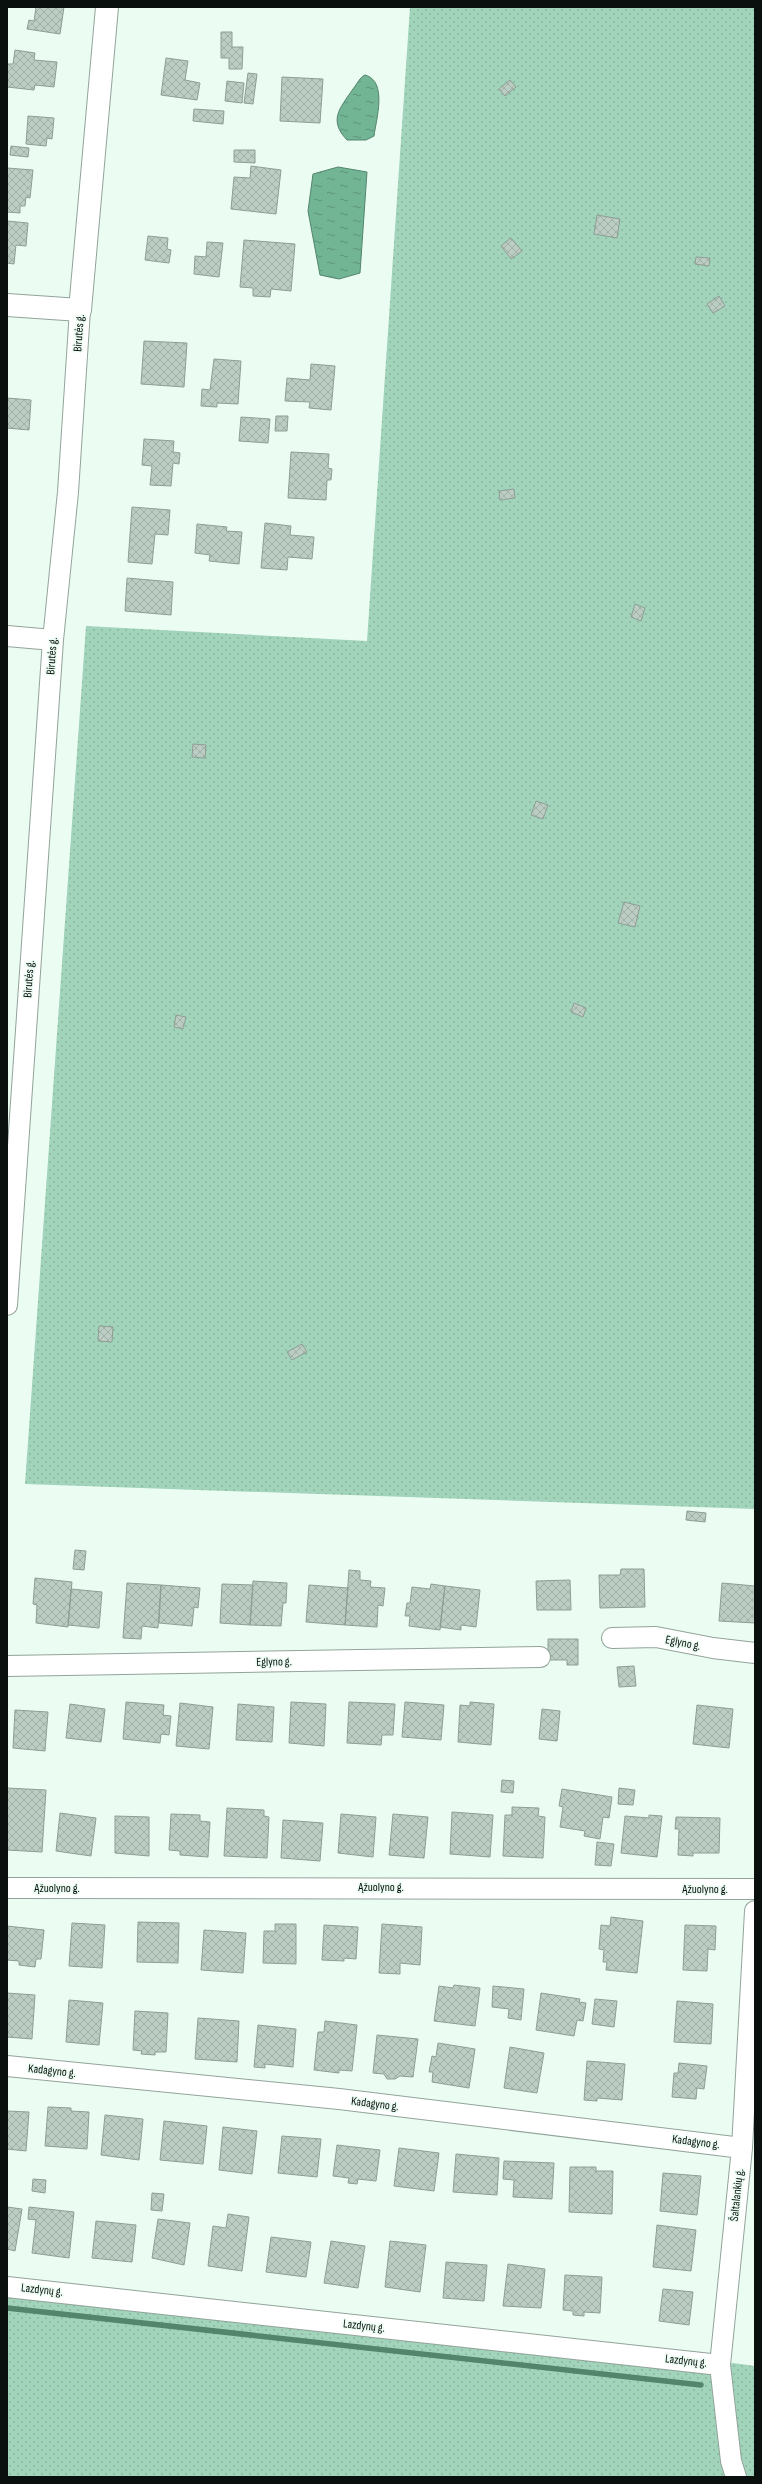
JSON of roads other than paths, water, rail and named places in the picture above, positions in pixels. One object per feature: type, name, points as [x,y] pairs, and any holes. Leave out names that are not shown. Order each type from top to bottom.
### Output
[{"type":"street","name":"Birutės g.","points":[[7,1305],[53,640],[68,492],[80,310],[107,7]]},
{"type":"street","points":[[7,305],[80,310]]},
{"type":"street","points":[[7,636],[53,640]]},
{"type":"street","name":"Eglyno g.","points":[[612,1638],[656,1637],[713,1648],[755,1653]]},
{"type":"street","name":"Eglyno g.","points":[[7,1666],[540,1657]]},
{"type":"street","name":"Ąžuolyno g.","points":[[7,1888],[755,1889]]},
{"type":"street","name":"Šaltalankių g.","points":[[736,2477],[731,2462],[720,2365],[742,2148],[755,1911]]},
{"type":"street","name":"Kadagyno g.","points":[[7,2066],[339,2100],[742,2148]]},
{"type":"street","name":"Lazdynų g.","points":[[7,2286],[720,2365]]},
{"type":"water","points":[[365,75],[372,79],[376,85],[378,93],[379,102],[374,136],[366,140],[347,140],[341,133],[338,126],[338,114],[348,96],[360,79]]},
{"type":"water","points":[[338,167],[367,172],[360,273],[339,279],[320,275],[308,211],[313,174]]},
{"type":"waterway","points":[[7,2308],[701,2385]]}]
